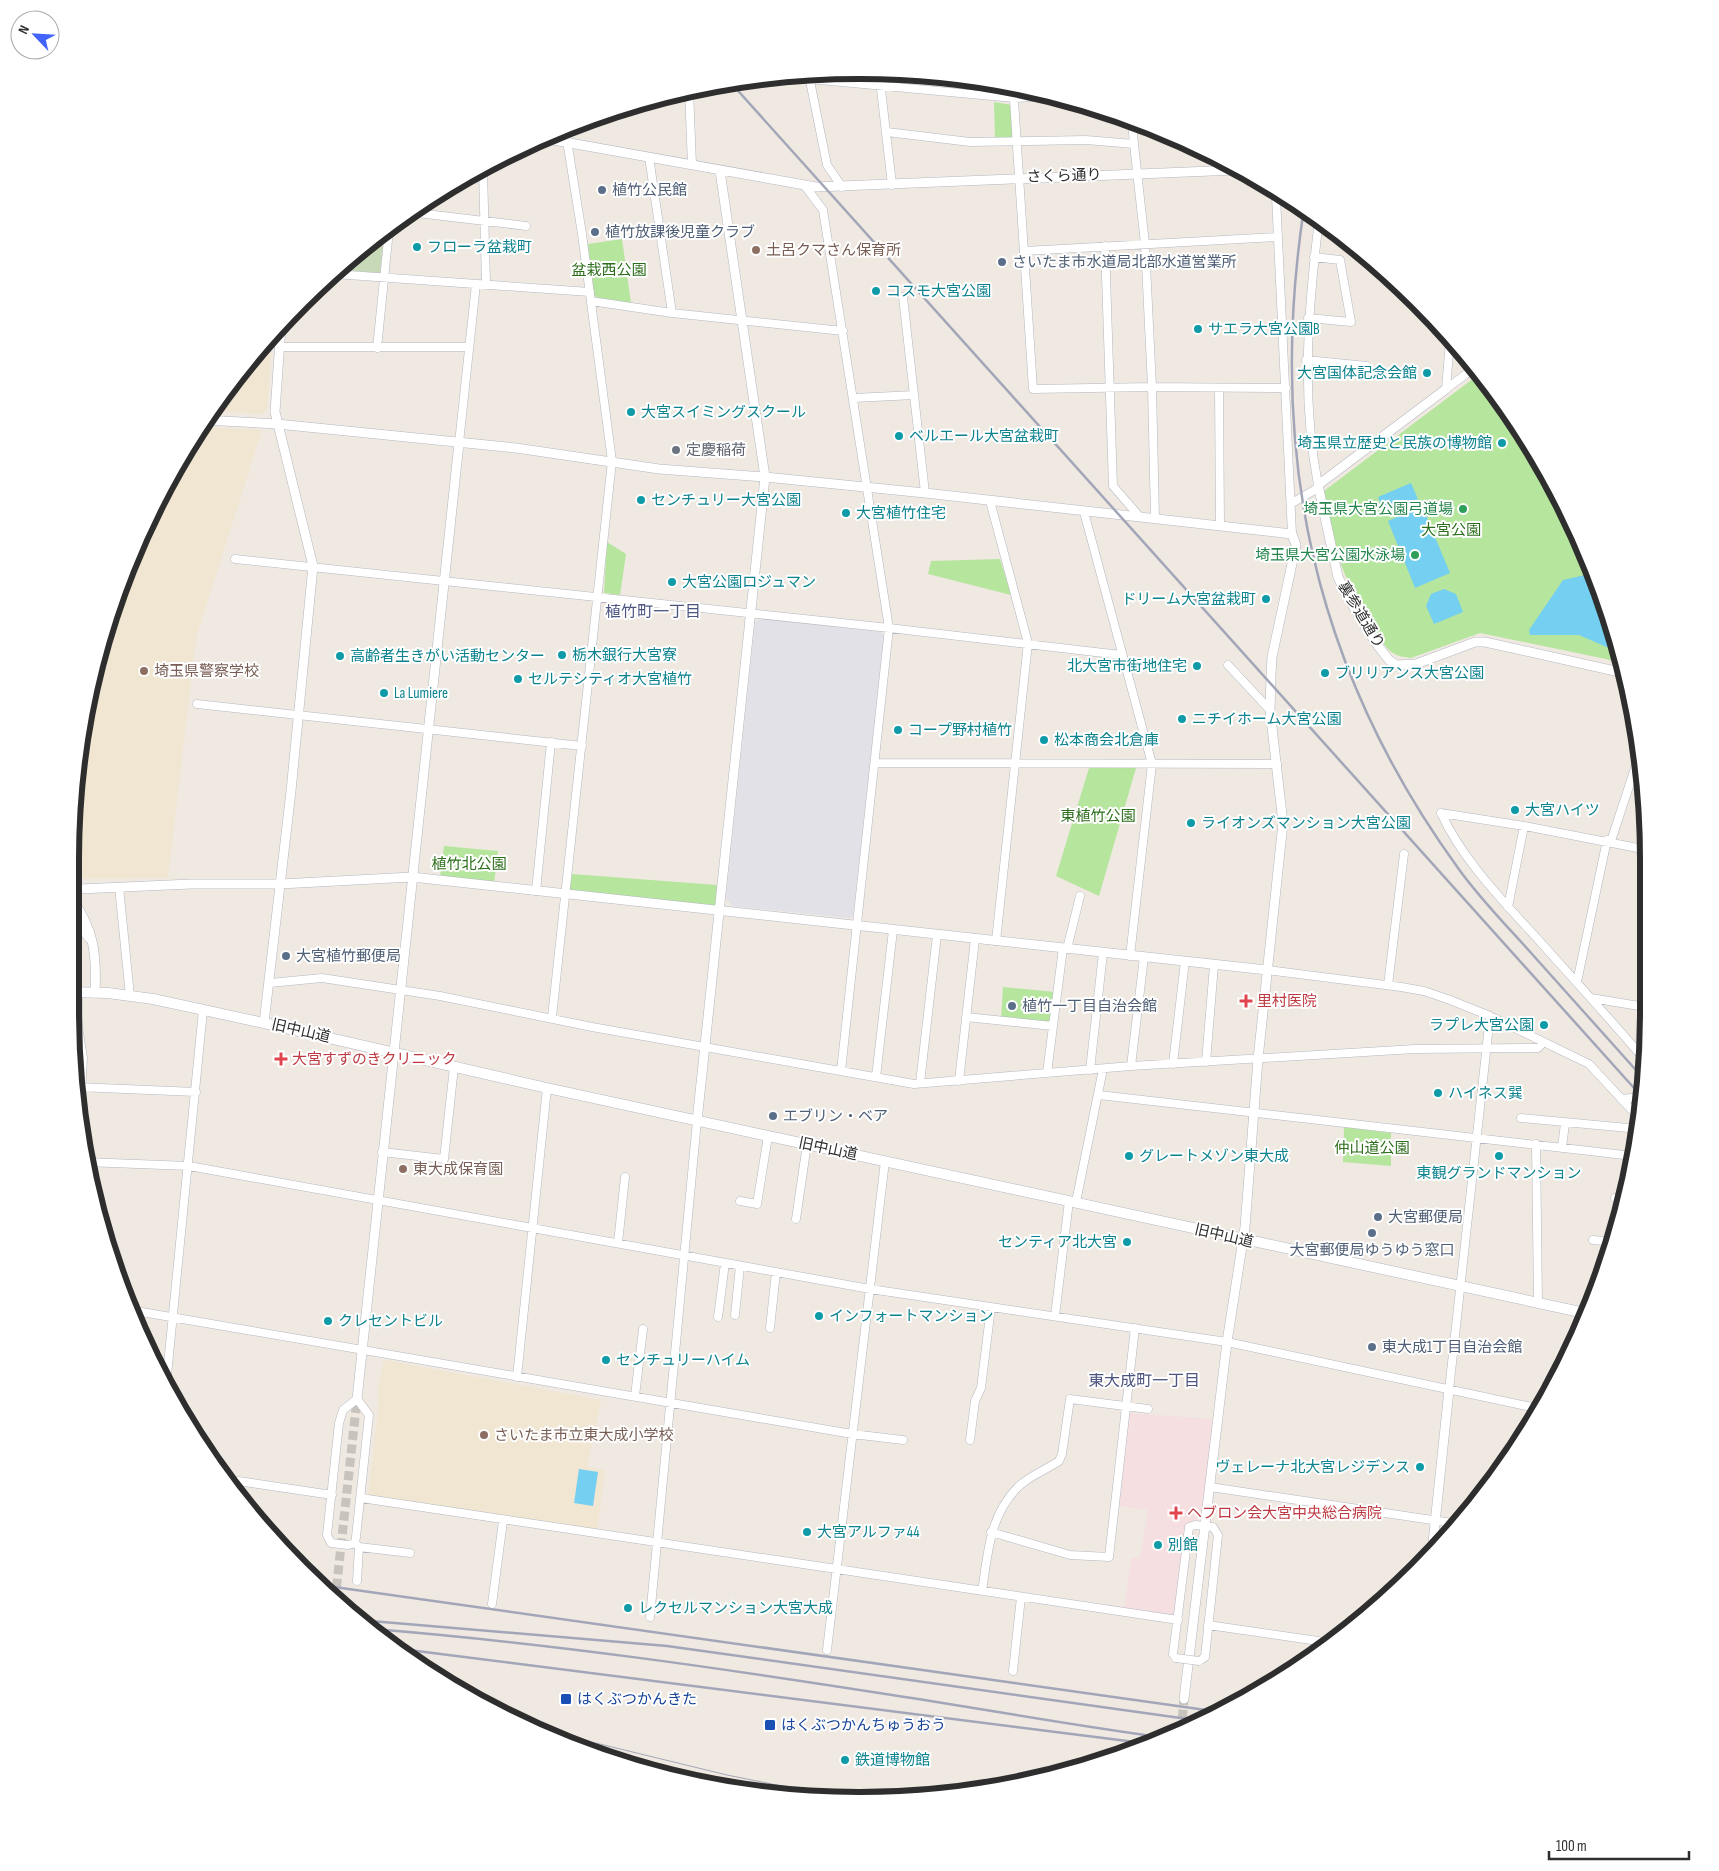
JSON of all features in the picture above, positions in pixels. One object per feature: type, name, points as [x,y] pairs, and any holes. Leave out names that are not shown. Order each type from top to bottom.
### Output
[{"type":"main road","name":"旧中山道","points":[[79,992],[130,996],[203,1010],[697,1121],[1580,1312]]},
{"type":"street","points":[[880,79],[892,185]]},
{"type":"street","points":[[810,80],[827,165],[842,187]]},
{"type":"street","points":[[829,80],[880,86],[1014,98],[1027,97]]},
{"type":"street","points":[[1014,94],[1033,389],[1152,387],[1286,388]]},
{"type":"street","points":[[689,98],[692,165]]},
{"type":"street","points":[[1133,128],[1144,244],[1152,387],[1155,518]]},
{"type":"street","points":[[886,132],[970,142],[1086,140],[1134,144]]},
{"type":"street","points":[[552,1017],[612,461],[590,292],[566,136]]},
{"type":"street","name":"さくら通り","points":[[555,141],[805,186],[842,187],[1226,170]]},
{"type":"street","points":[[649,157],[672,313]]},
{"type":"street","points":[[650,1617],[704,1047],[765,477],[720,170]]},
{"type":"street","points":[[483,175],[486,283]]},
{"type":"street","points":[[805,186],[823,210],[889,628],[841,1071]]},
{"type":"street","points":[[1184,1699],[1227,1342],[1242,1240],[1258,1059],[1283,823],[1270,710],[1272,657],[1296,545],[1292,534],[1292,503],[1275,199]]},
{"type":"street","points":[[421,213],[526,226]]},
{"type":"street","points":[[1318,228],[1308,318],[1306,360],[1307,404],[1318,487]]},
{"type":"street","points":[[377,348],[388,237]]},
{"type":"street","points":[[1025,251],[1277,237]]},
{"type":"street","points":[[1105,246],[1113,486],[1139,516]]},
{"type":"street","points":[[1308,318],[1351,322],[1340,260],[1314,257]]},
{"type":"street","points":[[343,275],[476,284],[486,283],[590,292]]},
{"type":"street","points":[[356,1581],[357,1545],[369,1415],[358,1399],[362,1350],[412,877],[430,729],[476,284]]},
{"type":"street","points":[[903,297],[925,493]]},
{"type":"street","points":[[591,301],[672,313],[843,331]]},
{"type":"street","points":[[264,1023],[299,714],[313,566],[275,412],[280,337]]},
{"type":"street","points":[[280,347],[469,347]]},
{"type":"street","points":[[1446,389],[1449,349]]},
{"type":"street","points":[[1306,360],[1367,366]]},
{"type":"street","points":[[1292,503],[1318,487],[1469,372]]},
{"type":"street","points":[[1219,388],[1220,526]]},
{"type":"street","points":[[854,398],[914,394]]},
{"type":"street","points":[[214,421],[277,424],[459,443],[612,461],[676,471],[867,487],[1292,534]]},
{"type":"street","name":"裏参道通り","points":[[1318,487],[1338,577],[1348,598],[1375,642],[1396,666],[1416,664],[1475,642],[1485,642],[1617,671]]},
{"type":"street","points":[[990,501],[1028,644],[996,941]]},
{"type":"street","points":[[1084,512],[1121,655],[1152,764],[1130,956]]},
{"type":"street","points":[[235,559],[889,628],[1121,655]]},
{"type":"street","points":[[1228,665],[1270,710]]},
{"type":"street","points":[[197,704],[582,746]]},
{"type":"street","points":[[536,891],[551,742]]},
{"type":"street","points":[[875,763],[1277,764]]},
{"type":"street","points":[[1576,982],[1609,841],[1635,767]]},
{"type":"street","points":[[1639,1053],[1508,907],[1471,860],[1441,813],[1609,841],[1640,848]]},
{"type":"street","points":[[1508,907],[1524,826]]},
{"type":"street","points":[[1388,986],[1404,854]]},
{"type":"street","points":[[79,889],[191,884],[280,884],[412,877],[1267,970],[1424,991],[1490,1016],[1588,1064],[1634,1113]]},
{"type":"street","points":[[119,888],[130,996]]},
{"type":"street","points":[[1047,1074],[1065,949],[1080,896]]},
{"type":"street","points":[[79,909],[87,922],[94,944],[94,993]]},
{"type":"street","points":[[79,924],[94,944]]},
{"type":"street","points":[[876,1077],[893,930]]},
{"type":"street","points":[[920,1083],[937,935]]},
{"type":"street","points":[[959,1081],[975,939]]},
{"type":"street","points":[[1090,1070],[1103,953]]},
{"type":"street","points":[[1131,1066],[1144,957]]},
{"type":"street","points":[[1173,1064],[1185,962]]},
{"type":"street","points":[[1206,1062],[1214,965]]},
{"type":"street","points":[[270,983],[322,978],[552,1017],[592,1027],[704,1047],[920,1083],[1131,1066],[1415,1049],[1538,1048],[1543,1043]]},
{"type":"street","points":[[1591,998],[1640,1006]]},
{"type":"street","points":[[167,1373],[203,1010]]},
{"type":"street","points":[[1434,1540],[1490,1016]]},
{"type":"street","points":[[966,1017],[1053,1026]]},
{"type":"street","points":[[80,1038],[82,1058],[81,1070]]},
{"type":"street","points":[[382,1152],[444,1159],[454,1067]]},
{"type":"street","points":[[1055,1316],[1072,1201],[1099,1095],[1103,1069]]},
{"type":"street","points":[[82,1087],[196,1092]]},
{"type":"street","points":[[517,1377],[547,1088]]},
{"type":"street","points":[[1099,1095],[1627,1155]]},
{"type":"street","points":[[1621,1099],[1636,1098]]},
{"type":"street","points":[[1521,1118],[1631,1128]]},
{"type":"street","points":[[1562,1148],[1565,1123]]},
{"type":"street","points":[[740,1201],[757,1204],[768,1136]]},
{"type":"street","points":[[796,1219],[807,1144]]},
{"type":"street","points":[[1536,1144],[1538,1303]]},
{"type":"street","points":[[827,1650],[885,1161]]},
{"type":"street","points":[[94,1162],[189,1166],[282,1184],[532,1226],[684,1256],[870,1289],[1227,1342],[1533,1407]]},
{"type":"street","points":[[618,1243],[625,1177]]},
{"type":"street","points":[[1593,1240],[1605,1241]]},
{"type":"street","points":[[718,1317],[725,1263]]},
{"type":"street","points":[[735,1315],[740,1266]]},
{"type":"street","points":[[770,1328],[776,1272]]},
{"type":"street","points":[[970,1440],[975,1401],[981,1388],[991,1307]]},
{"type":"street","points":[[139,1311],[517,1377],[670,1401],[852,1434],[902,1440]]},
{"type":"street","points":[[991,1532],[1070,1554],[1108,1557],[1124,1407],[1135,1328]]},
{"type":"street","points":[[635,1396],[643,1329]]},
{"type":"street","points":[[358,1399],[343,1410],[328,1540],[331,1543],[410,1553]]},
{"type":"street","points":[[982,1592],[991,1532],[996,1517],[1017,1487],[1059,1460],[1062,1454],[1070,1399],[1148,1409]]},
{"type":"street","points":[[235,1481],[332,1495]]},
{"type":"street","points":[[1210,1487],[1449,1523]]},
{"type":"street","points":[[361,1498],[657,1544],[1178,1620]]},
{"type":"street","points":[[492,1604],[503,1521]]},
{"type":"street","points":[[1194,1525],[1212,1527],[1218,1535],[1205,1656],[1199,1661],[1176,1658],[1173,1654],[1178,1620],[1189,1527],[1194,1525]]},
{"type":"street","points":[[1013,1671],[1021,1597]]},
{"type":"street","points":[[1208,1625],[1321,1641]]},
{"type":"shaded area","points":[[271,347],[267,410],[260,414],[220,412],[240,384]]},
{"type":"shaded area","name":"埼玉県警察学校","points":[[209,427],[262,430],[196,638],[168,878],[79,879],[80,808],[85,758],[94,707],[105,657],[120,609],[138,561],[159,514],[183,469]]},
{"type":"shaded area","points":[[760,619],[881,632],[884,636],[853,916],[849,918],[732,906],[726,898],[755,622]]},
{"type":"shaded area","name":"さいたま市立東大成小学校","points":[[384,1360],[601,1400],[587,1467],[605,1470],[597,1532],[368,1496],[379,1404],[378,1387]]},
{"type":"shaded area","name":"ヘブロン会大宮中央総合病院","points":[[1128,1413],[1215,1419],[1204,1516],[1187,1525],[1176,1616],[1124,1609],[1131,1558],[1140,1558],[1148,1510],[1118,1506]]},
{"type":"green space","points":[[994,102],[1012,105],[1013,133],[1011,138],[995,139]]},
{"type":"green space","name":"盆栽西公園","points":[[622,239],[631,303],[599,299],[594,295],[588,244]]},
{"type":"green space","points":[[377,246],[383,246],[380,273],[348,270]]},
{"type":"green space","name":"大宮公園","points":[[1474,378],[1509,426],[1536,469],[1560,514],[1581,561],[1599,609],[1615,662],[1480,633],[1411,658],[1393,653],[1377,635],[1352,591],[1337,552],[1324,491]]},
{"type":"green space","points":[[607,542],[626,554],[620,595],[604,593]]},
{"type":"green space","points":[[1000,559],[1011,595],[928,574],[931,561]]},
{"type":"green space","name":"東植竹公園","points":[[1089,768],[1136,768],[1099,896],[1056,876]]},
{"type":"green space","name":"植竹北公園","points":[[444,846],[498,851],[494,884],[440,877]]},
{"type":"green space","points":[[572,874],[717,885],[715,907],[569,891]]},
{"type":"green space","points":[[1003,987],[1055,992],[1050,1024],[1001,1019]]},
{"type":"green space","name":"仲山道公園","points":[[1344,1127],[1391,1133],[1391,1166],[1343,1162]]},
{"type":"water","points":[[1411,483],[1418,499],[1384,514],[1378,497]]},
{"type":"water","points":[[1422,506],[1450,573],[1415,588],[1388,521]]},
{"type":"water","points":[[1586,575],[1612,649],[1579,635],[1530,635],[1529,630],[1563,580]]},
{"type":"water","points":[[1444,589],[1456,594],[1463,612],[1434,624],[1426,606],[1431,594]]},
{"type":"water","points":[[579,1469],[598,1472],[593,1506],[574,1503]]},
{"type":"tunnel","points":[[336,1590],[357,1399]]},
{"type":"tunnel","points":[[1182,1722],[1184,1699]]},
{"type":"tram line","points":[[573,1737],[727,1775],[805,1791]]},
{"type":"railway","points":[[736,89],[1636,1090]]},
{"type":"railway","points":[[1303,217],[1294,298],[1292,386],[1298,471],[1313,554],[1336,635],[1368,715],[1408,792],[1458,868],[1475,891],[1638,1072]]},
{"type":"railway","points":[[332,1587],[1208,1710]]},
{"type":"railway","points":[[372,1621],[667,1646],[1189,1719]]},
{"type":"railway","points":[[383,1630],[503,1641],[698,1666],[1151,1736]]},
{"type":"railway","points":[[411,1650],[1134,1742]]},
{"type":"place","name":"植竹公民館","points":[[602,190]]},
{"type":"place","name":"植竹放課後児童クラブ","points":[[595,232]]},
{"type":"place","name":"フローラ盆栽町","points":[[417,247]]},
{"type":"place","name":"土呂クマさん保育所","points":[[756,250]]},
{"type":"place","name":"さいたま市水道局北部水道営業所","points":[[1002,262]]},
{"type":"place","name":"コスモ大宮公園","points":[[876,291]]},
{"type":"place","name":"サエラ大宮公園B","points":[[1198,329]]},
{"type":"place","name":"大宮国体記念会館","points":[[1427,373]]},
{"type":"place","name":"大宮スイミングスクール","points":[[631,412]]},
{"type":"place","name":"ベルエール大宮盆栽町","points":[[899,436]]},
{"type":"place","name":"埼玉県立歴史と民族の博物館","points":[[1502,443]]},
{"type":"place","name":"定慶稲荷","points":[[676,450]]},
{"type":"place","name":"センチュリー大宮公園","points":[[641,500]]},
{"type":"place","name":"埼玉県大宮公園弓道場","points":[[1463,509]]},
{"type":"place","name":"大宮植竹住宅","points":[[846,513]]},
{"type":"place","name":"埼玉県大宮公園水泳場","points":[[1415,555]]},
{"type":"place","name":"大宮公園ロジュマン","points":[[672,582]]},
{"type":"place","name":"ドリーム大宮盆栽町","points":[[1266,599]]},
{"type":"place","name":"栃木銀行大宮寮","points":[[562,655]]},
{"type":"place","name":"高齢者生きがい活動センター","points":[[340,656]]},
{"type":"place","name":"北大宮市街地住宅","points":[[1197,666]]},
{"type":"place","name":"埼玉県警察学校","points":[[144,671]]},
{"type":"place","name":"ブリリアンス大宮公園","points":[[1325,673]]},
{"type":"place","name":"セルテシティオ大宮植竹","points":[[518,679]]},
{"type":"place","name":"La Lumiere","points":[[384,693]]},
{"type":"place","name":"ニチイホーム大宮公園","points":[[1182,719]]},
{"type":"place","name":"コープ野村植竹","points":[[898,730]]},
{"type":"place","name":"松本商会北倉庫","points":[[1044,740]]},
{"type":"place","name":"大宮ハイツ","points":[[1515,810]]},
{"type":"place","name":"ライオンズマンション大宮公園","points":[[1191,823]]},
{"type":"place","name":"大宮植竹郵便局","points":[[286,956]]},
{"type":"place","name":"里村医院","points":[[1246,1001]]},
{"type":"place","name":"植竹一丁目自治会館","points":[[1012,1006]]},
{"type":"place","name":"ラプレ大宮公園","points":[[1544,1025]]},
{"type":"place","name":"大宮すずのきクリニック","points":[[281,1059]]},
{"type":"place","name":"ハイネス巽","points":[[1438,1093]]},
{"type":"place","name":"エブリン・ベア","points":[[773,1116]]},
{"type":"place","name":"グレートメゾン東大成","points":[[1129,1156]]},
{"type":"place","name":"東観グランドマンション","points":[[1499,1156]]},
{"type":"place","name":"東大成保育園","points":[[403,1169]]},
{"type":"place","name":"大宮郵便局","points":[[1378,1217]]},
{"type":"place","name":"大宮郵便局ゆうゆう窓口","points":[[1372,1233]]},
{"type":"place","name":"センティア北大宮","points":[[1127,1242]]},
{"type":"place","name":"インフォートマンション","points":[[819,1316]]},
{"type":"place","name":"クレセントビル","points":[[328,1321]]},
{"type":"place","name":"東大成1丁目自治会館","points":[[1372,1347]]},
{"type":"place","name":"センチュリーハイム","points":[[606,1360]]},
{"type":"place","name":"さいたま市立東大成小学校","points":[[484,1435]]},
{"type":"place","name":"ヴェレーナ北大宮レジデンス","points":[[1420,1467]]},
{"type":"place","name":"ヘブロン会大宮中央総合病院","points":[[1176,1513]]},
{"type":"place","name":"大宮アルファ44","points":[[807,1532]]},
{"type":"place","name":"別館","points":[[1158,1545]]},
{"type":"place","name":"レクセルマンション大宮大成","points":[[628,1608]]},
{"type":"place","name":"はくぶつかんきた","points":[[566,1699]]},
{"type":"place","name":"はくぶつかんちゅうおう","points":[[770,1725]]},
{"type":"place","name":"鉄道博物館","points":[[845,1760]]},
{"type":"district","name":"植竹町一丁目","points":[[653,612]]},
{"type":"district","name":"東大成町一丁目","points":[[1144,1381]]}]
